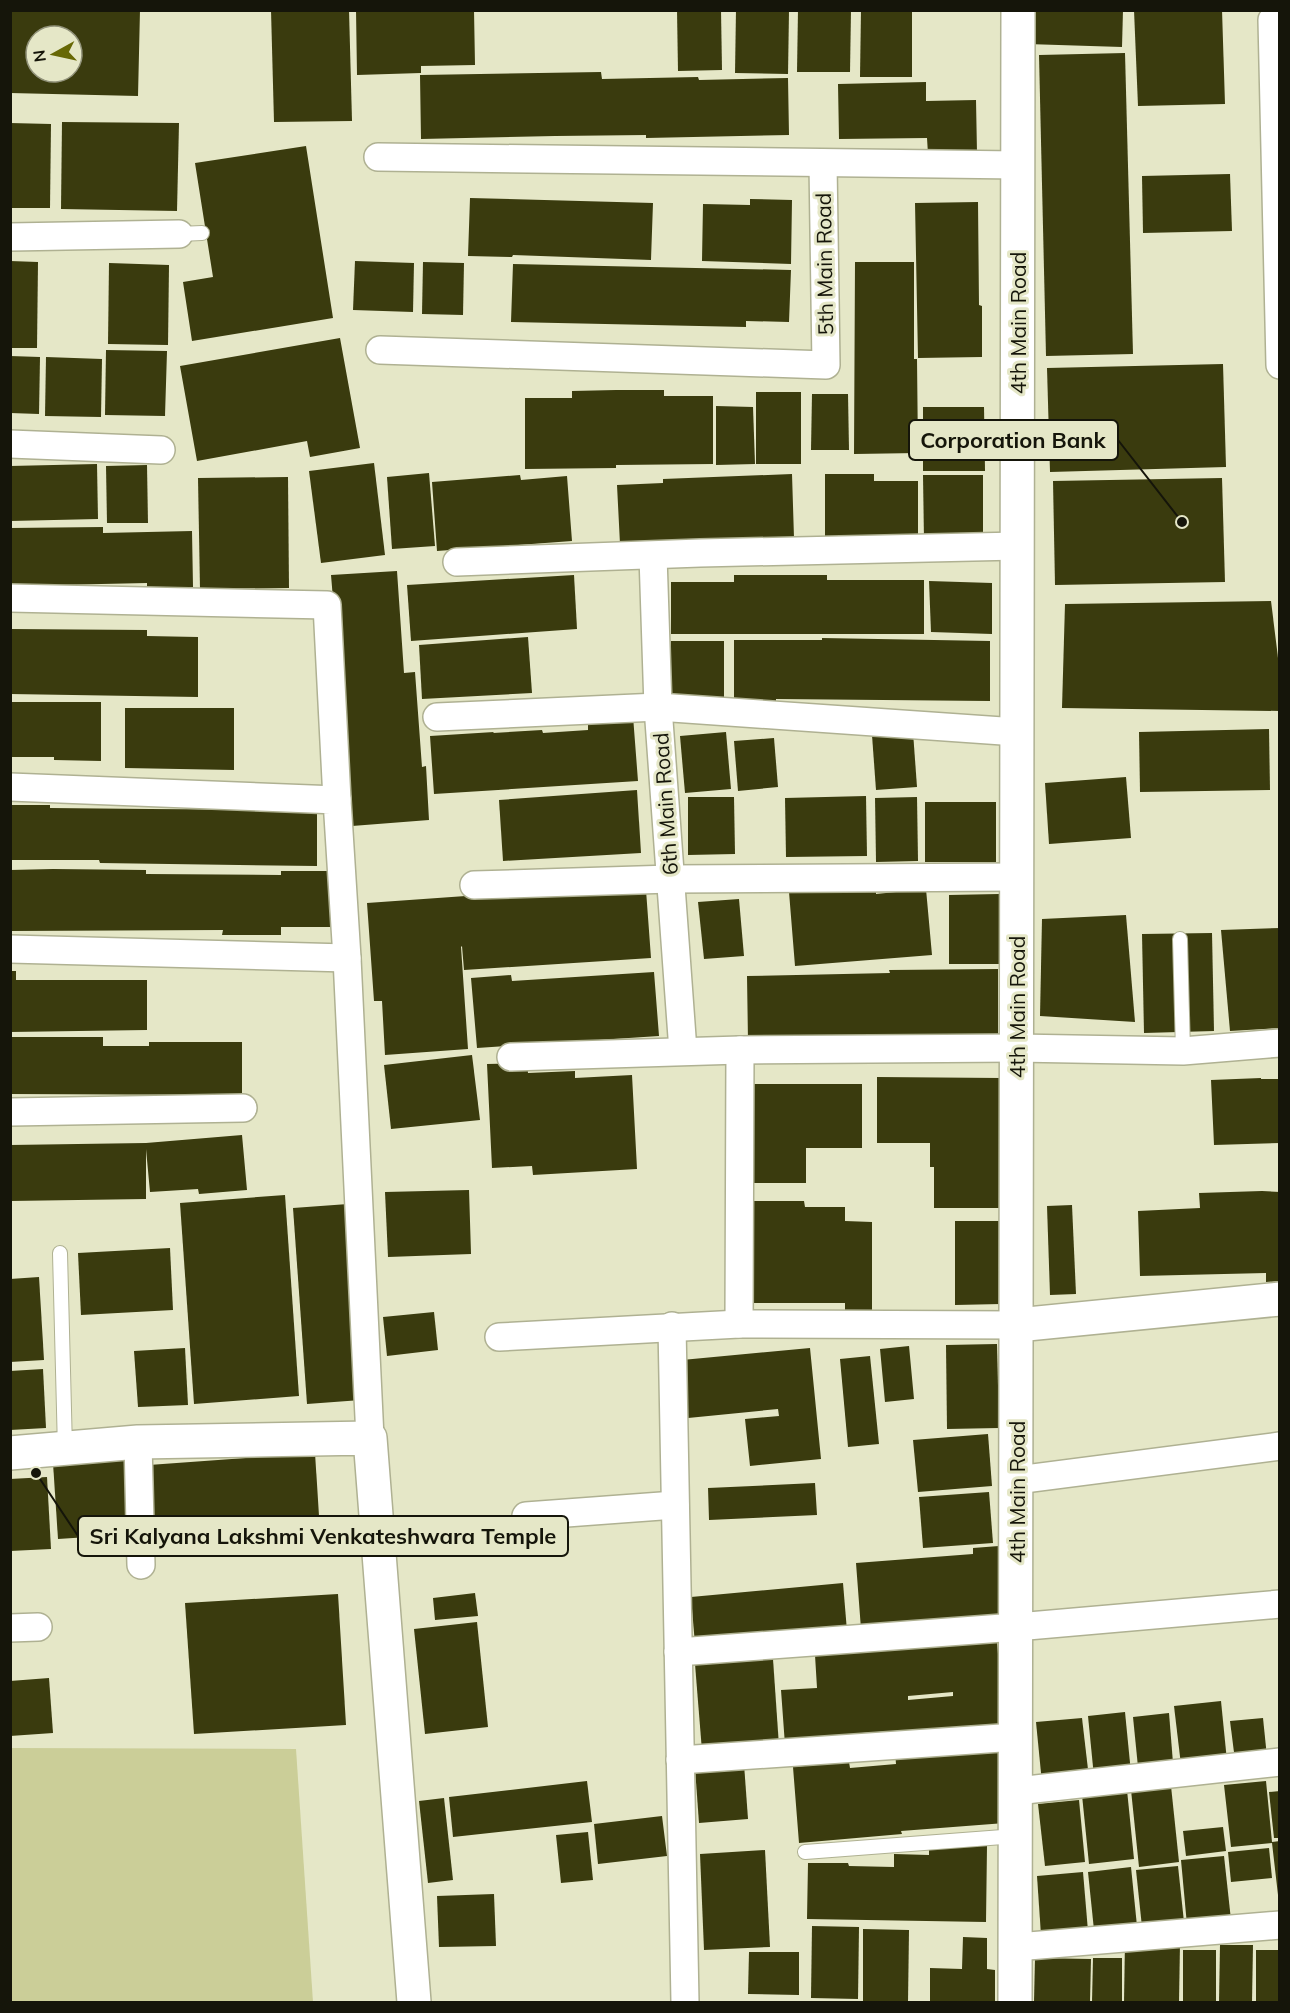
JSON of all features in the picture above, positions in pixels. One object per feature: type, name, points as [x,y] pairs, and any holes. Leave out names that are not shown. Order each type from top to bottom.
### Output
[{"type":"street","name":"4th Main Road","points":[[1015,2002],[1018,10]]},
{"type":"street","points":[[1274,17],[1280,365]]},
{"type":"street","points":[[378,157],[1018,165]]},
{"type":"street","name":"5th Main Road","points":[[380,350],[826,365],[823,163]]},
{"type":"street","points":[[10,237],[190,233]]},
{"type":"street","points":[[10,444],[161,450]]},
{"type":"street","points":[[457,562],[1018,546]]},
{"type":"street","name":"6th Main Road","points":[[653,556],[658,707],[683,1052]]},
{"type":"street","points":[[10,598],[327,605],[370,1438],[414,2002]]},
{"type":"street","points":[[438,717],[658,707],[1017,732]]},
{"type":"street","points":[[10,786],[337,800]]},
{"type":"street","points":[[474,885],[671,879],[1017,877]]},
{"type":"street","points":[[10,949],[347,958]]},
{"type":"street","points":[[511,1057],[740,1050],[1017,1048],[1183,1051],[1280,1043]]},
{"type":"street","points":[[740,1050],[740,1324]]},
{"type":"street","points":[[10,1112],[243,1108]]},
{"type":"street","points":[[499,1337],[740,1324],[1017,1325],[1280,1299]]},
{"type":"street","points":[[672,1326],[685,2002]]},
{"type":"street","points":[[10,1453],[138,1442],[370,1438]]},
{"type":"street","points":[[138,1442],[141,1565]]},
{"type":"street","points":[[1016,1480],[1280,1446]]},
{"type":"street","points":[[526,1516],[675,1505]]},
{"type":"street","points":[[678,1652],[1016,1627],[1280,1604]]},
{"type":"street","points":[[10,1628],[38,1627]]},
{"type":"street","points":[[680,1760],[1016,1737]]},
{"type":"street","points":[[1016,1791],[1280,1762]]},
{"type":"street","points":[[1016,1947],[1280,1925]]},
{"type":"lane","points":[[1180,939],[1183,1051]]},
{"type":"lane","points":[[60,1253],[65,1449]]},
{"type":"lane","points":[[805,1852],[1016,1836]]},
{"type":"green space","points":[[11,1748],[296,1749],[313,2002],[11,2002]]},
{"type":"building","points":[[10,10],[140,10],[138,96],[10,93]]},
{"type":"building","points":[[271,10],[349,10],[352,121],[274,122]]},
{"type":"building","points":[[356,10],[474,10],[475,65],[421,66],[421,73],[357,75]]},
{"type":"building","points":[[677,10],[721,10],[722,70],[678,71]]},
{"type":"building","points":[[736,10],[789,10],[788,74],[735,73]]},
{"type":"building","points":[[798,10],[851,10],[850,72],[797,72]]},
{"type":"building","points":[[861,10],[912,10],[912,77],[860,77]]},
{"type":"building","points":[[1028,10],[1123,10],[1122,47],[1027,44]]},
{"type":"building","points":[[1134,10],[1222,10],[1225,104],[1138,106]]},
{"type":"building","points":[[1125,53],[1133,354],[1046,356],[1039,55]]},
{"type":"building","points":[[601,72],[602,79],[788,78],[789,135],[421,139],[420,75]]},
{"type":"building","points":[[926,82],[926,101],[976,100],[977,153],[928,154],[927,138],[839,139],[838,84]]},
{"type":"building","points":[[62,122],[179,123],[177,211],[61,209]]},
{"type":"building","points":[[10,123],[51,124],[50,208],[10,208]]},
{"type":"building","points":[[306,146],[333,318],[192,341],[183,282],[213,277],[195,163]]},
{"type":"building","points":[[1230,174],[1232,231],[1143,233],[1142,176]]},
{"type":"building","points":[[470,198],[653,203],[651,260],[513,255],[512,257],[468,256]]},
{"type":"building","points":[[750,199],[792,200],[791,264],[702,261],[703,204],[750,205]]},
{"type":"building","points":[[978,202],[982,357],[918,358],[915,203]]},
{"type":"building","points":[[10,261],[38,262],[37,348],[10,348]]},
{"type":"building","points":[[355,261],[414,263],[413,312],[353,310]]},
{"type":"building","points":[[423,262],[464,263],[463,315],[422,314]]},
{"type":"building","points":[[855,262],[914,262],[914,359],[917,359],[918,453],[854,454]]},
{"type":"building","points":[[109,263],[169,265],[168,345],[108,344]]},
{"type":"building","points":[[513,264],[791,270],[789,322],[746,321],[746,327],[511,322]]},
{"type":"building","points":[[340,338],[360,448],[310,457],[307,441],[197,461],[180,366]]},
{"type":"building","points":[[106,350],[167,351],[165,416],[105,415]]},
{"type":"building","points":[[10,356],[40,357],[39,414],[10,413]]},
{"type":"building","points":[[46,357],[102,359],[101,417],[45,416]]},
{"type":"building","points":[[1223,364],[1226,467],[1050,472],[1047,368]]},
{"type":"building","points":[[664,390],[664,396],[713,396],[713,464],[525,469],[525,398],[572,398],[572,391]]},
{"type":"building","points":[[756,392],[801,392],[801,464],[756,464]]},
{"type":"building","points":[[812,394],[848,394],[849,450],[811,450]]},
{"type":"building","points":[[716,406],[753,407],[755,464],[716,465]]},
{"type":"building","points":[[923,407],[984,407],[985,471],[923,471]]},
{"type":"building","points":[[374,463],[385,555],[321,563],[309,471]]},
{"type":"building","points":[[97,464],[98,519],[10,521],[10,466]]},
{"type":"building","points":[[147,465],[148,523],[107,523],[106,466]]},
{"type":"building","points":[[429,473],[435,546],[392,549],[387,477]]},
{"type":"building","points":[[792,474],[794,538],[620,544],[617,485],[663,483],[663,479]]},
{"type":"building","points":[[825,474],[874,474],[874,481],[918,481],[918,544],[825,544]]},
{"type":"building","points":[[520,475],[521,480],[567,476],[572,541],[437,551],[432,482]]},
{"type":"building","points":[[923,475],[983,475],[983,539],[924,540]]},
{"type":"building","points":[[288,477],[289,588],[200,589],[198,478]]},
{"type":"building","points":[[1222,478],[1225,582],[1055,585],[1053,481]]},
{"type":"building","points":[[103,527],[103,533],[192,531],[193,587],[147,588],[147,583],[10,586],[10,528]]},
{"type":"building","points":[[397,571],[404,673],[415,672],[422,767],[426,766],[429,820],[352,826],[331,575]]},
{"type":"building","points":[[574,575],[577,629],[411,641],[407,585]]},
{"type":"building","points":[[734,575],[827,575],[827,580],[924,580],[924,634],[671,634],[671,582],[734,582]]},
{"type":"building","points":[[929,581],[992,583],[992,634],[931,632]]},
{"type":"building","points":[[1271,601],[1280,674],[1280,711],[1062,708],[1065,604]]},
{"type":"building","points":[[10,629],[147,630],[147,636],[198,637],[198,697],[10,694]]},
{"type":"building","points":[[528,637],[532,693],[422,699],[419,645]]},
{"type":"building","points":[[822,638],[990,641],[990,701],[776,699],[776,703],[734,702],[734,640],[822,640]]},
{"type":"building","points":[[671,641],[724,641],[724,699],[671,699]]},
{"type":"building","points":[[10,702],[101,702],[101,761],[54,760],[54,757],[10,757]]},
{"type":"building","points":[[125,708],[234,708],[234,770],[125,768]]},
{"type":"building","points":[[633,716],[638,781],[434,794],[430,736],[588,730],[588,719]]},
{"type":"building","points":[[1269,729],[1270,790],[1140,792],[1139,732]]},
{"type":"building","points":[[726,732],[731,789],[685,793],[680,736]]},
{"type":"building","points":[[913,732],[917,787],[876,790],[872,735]]},
{"type":"building","points":[[774,738],[778,787],[738,791],[734,741]]},
{"type":"building","points":[[1126,777],[1131,838],[1049,844],[1045,783]]},
{"type":"building","points":[[637,790],[641,853],[503,861],[499,800]]},
{"type":"building","points":[[866,796],[867,856],[786,857],[785,798]]},
{"type":"building","points":[[688,797],[734,797],[735,854],[688,855]]},
{"type":"building","points":[[917,797],[918,861],[876,862],[875,798]]},
{"type":"building","points":[[925,802],[996,802],[996,862],[925,862]]},
{"type":"building","points":[[10,805],[50,805],[50,808],[149,809],[317,808],[317,866],[10,860]]},
{"type":"building","points":[[10,870],[146,870],[146,874],[281,875],[281,871],[330,871],[330,927],[281,927],[281,935],[222,935],[223,930],[10,931]]},
{"type":"building","points":[[876,885],[876,894],[926,889],[932,955],[795,966],[789,892]]},
{"type":"building","points":[[646,890],[651,958],[464,970],[462,946],[468,1049],[385,1055],[382,1001],[374,1001],[367,903],[508,893]]},
{"type":"building","points":[[999,894],[999,964],[949,964],[949,895]]},
{"type":"building","points":[[739,899],[744,956],[704,959],[698,902]]},
{"type":"building","points":[[1126,915],[1135,1022],[1040,1016],[1042,919]]},
{"type":"building","points":[[1280,928],[1280,1028],[1230,1031],[1221,930]]},
{"type":"building","points":[[1212,933],[1214,1031],[1144,1033],[1142,934]]},
{"type":"building","points":[[998,969],[998,1037],[748,1041],[747,976],[890,973],[889,970]]},
{"type":"building","points":[[10,971],[16,971],[16,980],[147,980],[147,1030],[10,1032]]},
{"type":"building","points":[[654,972],[659,1036],[477,1048],[471,978],[511,975],[512,981]]},
{"type":"building","points":[[10,1037],[103,1037],[103,1046],[149,1046],[149,1042],[242,1042],[242,1095],[10,1094]]},
{"type":"building","points":[[472,1055],[480,1120],[391,1129],[384,1065]]},
{"type":"building","points":[[527,1063],[528,1073],[575,1071],[575,1078],[632,1075],[637,1169],[533,1175],[532,1166],[492,1168],[487,1064]]},
{"type":"building","points":[[877,1077],[1001,1078],[1001,1208],[934,1208],[934,1167],[930,1167],[930,1143],[877,1143]]},
{"type":"building","points":[[1280,1079],[1280,1143],[1214,1145],[1211,1080]]},
{"type":"building","points":[[749,1084],[862,1084],[862,1148],[806,1148],[806,1183],[749,1183]]},
{"type":"building","points":[[242,1135],[247,1190],[199,1194],[198,1189],[150,1192],[146,1149],[146,1199],[10,1201],[10,1145],[146,1143]]},
{"type":"building","points":[[469,1190],[471,1254],[388,1257],[385,1192]]},
{"type":"building","points":[[1280,1192],[1280,1281],[1266,1282],[1266,1273],[1140,1276],[1138,1211],[1200,1208],[1199,1193]]},
{"type":"building","points":[[285,1195],[299,1396],[194,1404],[180,1203]]},
{"type":"building","points":[[746,1201],[804,1201],[805,1207],[845,1207],[845,1221],[872,1222],[872,1312],[845,1313],[845,1303],[746,1303]]},
{"type":"building","points":[[348,1204],[361,1400],[307,1404],[293,1208]]},
{"type":"building","points":[[1072,1205],[1076,1294],[1050,1295],[1047,1206]]},
{"type":"building","points":[[955,1221],[1001,1221],[1001,1304],[955,1305]]},
{"type":"building","points":[[170,1248],[173,1310],[81,1315],[78,1253]]},
{"type":"building","points":[[39,1277],[44,1360],[10,1362],[10,1279]]},
{"type":"building","points":[[434,1312],[438,1350],[387,1356],[383,1317]]},
{"type":"building","points":[[997,1344],[999,1428],[947,1429],[946,1345]]},
{"type":"building","points":[[909,1346],[914,1399],[885,1402],[880,1349]]},
{"type":"building","points":[[185,1348],[188,1405],[138,1407],[134,1351]]},
{"type":"building","points":[[810,1348],[821,1459],[750,1466],[745,1419],[779,1416],[778,1409],[688,1418],[682,1360]]},
{"type":"building","points":[[870,1356],[879,1444],[848,1447],[840,1359]]},
{"type":"building","points":[[43,1369],[46,1428],[10,1430],[10,1371]]},
{"type":"building","points":[[988,1434],[992,1486],[918,1492],[913,1440]]},
{"type":"building","points":[[315,1453],[320,1531],[154,1543],[149,1465]]},
{"type":"building","points":[[129,1458],[134,1534],[58,1539],[53,1463]]},
{"type":"building","points":[[47,1477],[51,1549],[10,1551],[10,1479]]},
{"type":"building","points":[[815,1483],[817,1515],[709,1520],[708,1488]]},
{"type":"building","points":[[989,1492],[993,1543],[923,1548],[919,1497]]},
{"type":"building","points":[[999,1546],[1004,1618],[861,1629],[856,1563],[973,1554],[973,1548]]},
{"type":"building","points":[[843,1583],[847,1631],[695,1644],[691,1597]]},
{"type":"building","points":[[475,1593],[478,1616],[435,1620],[433,1598]]},
{"type":"building","points":[[338,1594],[346,1725],[194,1734],[185,1603]]},
{"type":"building","points":[[477,1622],[488,1727],[425,1734],[414,1629]]},
{"type":"building","points":[[997,1641],[1004,1732],[912,1739],[910,1730],[862,1733],[862,1739],[785,1745],[781,1690],[817,1688],[815,1655]],"holes":[[[953,1692],[953,1696],[908,1700],[908,1696]]]},
{"type":"building","points":[[773,1659],[779,1746],[702,1751],[695,1664]]},
{"type":"building","points":[[49,1678],[53,1733],[10,1736],[10,1681]]},
{"type":"building","points":[[1221,1701],[1227,1761],[1181,1765],[1174,1706]]},
{"type":"building","points":[[1125,1712],[1131,1773],[1094,1777],[1088,1716]]},
{"type":"building","points":[[1169,1713],[1173,1763],[1138,1767],[1133,1717]]},
{"type":"building","points":[[1082,1718],[1089,1778],[1042,1783],[1036,1722]]},
{"type":"building","points":[[1263,1718],[1267,1757],[1235,1760],[1230,1721]]},
{"type":"building","points":[[999,1743],[1005,1823],[901,1831],[902,1834],[799,1843],[793,1767],[849,1762],[850,1768],[896,1764],[895,1752]]},
{"type":"building","points":[[744,1764],[748,1819],[699,1823],[695,1768]]},
{"type":"building","points":[[587,1781],[592,1822],[453,1837],[449,1797]]},
{"type":"building","points":[[1266,1781],[1272,1842],[1280,1841],[1280,1895],[1278,1895],[1272,1843],[1231,1847],[1224,1785]]},
{"type":"building","points":[[1171,1786],[1179,1862],[1139,1867],[1131,1790]]},
{"type":"building","points":[[1127,1790],[1134,1859],[1089,1864],[1082,1795]]},
{"type":"building","points":[[1280,1791],[1280,1838],[1274,1838],[1269,1792]]},
{"type":"building","points":[[444,1798],[453,1880],[428,1883],[419,1801]]},
{"type":"building","points":[[1079,1800],[1085,1862],[1045,1866],[1038,1804]]},
{"type":"building","points":[[662,1816],[667,1856],[598,1864],[594,1824]]},
{"type":"building","points":[[1223,1827],[1226,1851],[1186,1856],[1183,1831]]},
{"type":"building","points":[[588,1832],[593,1880],[561,1883],[556,1835]]},
{"type":"building","points":[[929,1846],[987,1846],[986,1922],[807,1919],[808,1863],[848,1863],[849,1866],[894,1867],[894,1854],[929,1855]]},
{"type":"building","points":[[1269,1848],[1272,1878],[1231,1882],[1228,1852]]},
{"type":"building","points":[[765,1850],[770,1947],[704,1950],[700,1854]]},
{"type":"building","points":[[1224,1856],[1231,1920],[1187,1925],[1181,1860]]},
{"type":"building","points":[[1178,1866],[1184,1922],[1142,1927],[1136,1870]]},
{"type":"building","points":[[1131,1867],[1137,1926],[1094,1930],[1088,1872]]},
{"type":"building","points":[[1083,1872],[1088,1931],[1041,1935],[1037,1876]]},
{"type":"building","points":[[494,1894],[496,1946],[439,1947],[437,1896]]},
{"type":"building","points":[[812,1926],[859,1927],[858,1999],[811,1998]]},
{"type":"building","points":[[863,1929],[909,1930],[908,2002],[863,2002]]},
{"type":"building","points":[[963,1937],[987,1938],[987,1969],[995,1970],[995,2002],[930,2002],[930,1968],[962,1969]]},
{"type":"building","points":[[1125,1941],[1180,1943],[1179,2002],[1124,2002]]},
{"type":"building","points":[[1220,1945],[1253,1945],[1252,2002],[1219,2002]]},
{"type":"building","points":[[1183,1950],[1216,1950],[1216,2002],[1183,2002]]},
{"type":"building","points":[[1256,1950],[1280,1950],[1280,2002],[1256,2002]]},
{"type":"building","points":[[749,1952],[799,1952],[799,1995],[748,1994]]},
{"type":"building","points":[[1035,1958],[1091,1959],[1090,2002],[1034,2002]]},
{"type":"building","points":[[1093,1958],[1122,1958],[1122,2002],[1092,2002]]},
{"type":"place","name":"Corporation Bank","points":[[1182,522]]},
{"type":"place","name":"Sri Kalyana Lakshmi Venkateshwara Temple","points":[[36,1473]]}]
